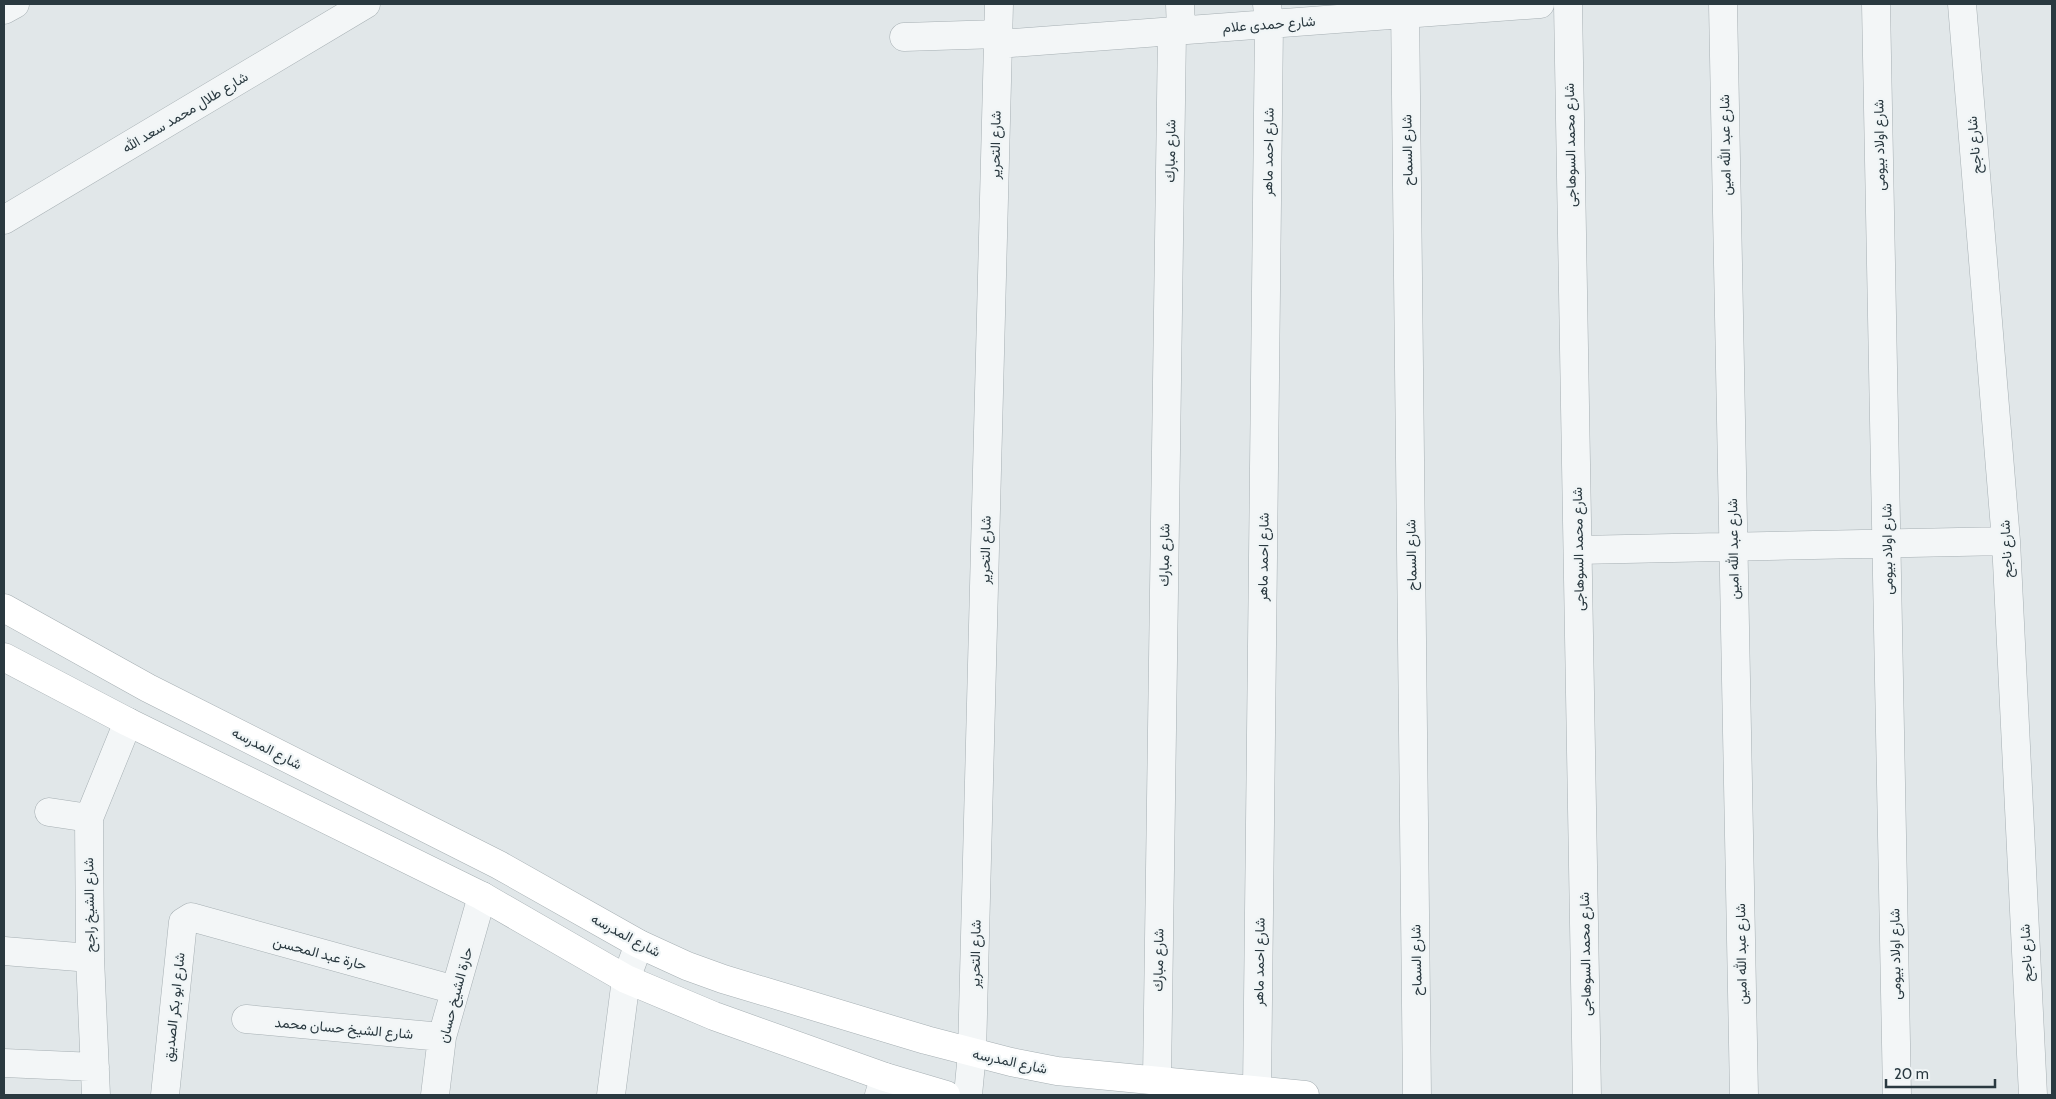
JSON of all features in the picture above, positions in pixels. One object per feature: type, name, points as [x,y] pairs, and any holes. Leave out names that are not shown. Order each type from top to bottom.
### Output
[{"type":"main road","name":"شارع المدرسه","points":[[4,608],[148,688],[499,865],[639,944],[687,966],[723,979],[972,1053],[1057,1071],[1157,1079],[1305,1095]]},
{"type":"main road","points":[[4,657],[128,722],[482,896],[626,979],[882,1086],[946,1095]]},
{"type":"street","points":[[4,10],[16,4]]},
{"type":"street","name":"شارع طلال محمد سعد الله","points":[[4,220],[366,4]]},
{"type":"street","name":"شارع التحرير","points":[[968,1095],[972,1053],[999,4]]},
{"type":"street","name":"شارع مبارك","points":[[1157,1079],[1176,31],[1180,4]]},
{"type":"street","name":"شارع حمدى علام","points":[[904,38],[998,39],[1176,31],[1268,14],[1540,4]]},
{"type":"street","name":"شارع محمد السوهاجى","points":[[1568,4],[1587,1095]]},
{"type":"street","name":"شارع عبد الله امين","points":[[1722,4],[1744,1095]]},
{"type":"street","name":"شارع اولاد بيومى","points":[[1876,4],[1897,1095]]},
{"type":"street","name":"شارع ناجح","points":[[1962,4],[2006,541],[2033,1095]]},
{"type":"street","name":"شارع السماح","points":[[1405,9],[1417,1095]]},
{"type":"street","name":"شارع احمد ماهر","points":[[1257,1090],[1268,14]]},
{"type":"street","points":[[1578,550],[2006,541]]},
{"type":"street","name":"شارع الشيخ راجح","points":[[96,1095],[90,958],[89,818],[128,722]]},
{"type":"street","points":[[49,812],[89,818]]},
{"type":"street","name":"حارة الشيخ حسان","points":[[435,1095],[442,1037],[482,896]]},
{"type":"street","name":"حارة عبد المحسن","points":[[186,919],[190,917],[456,990]]},
{"type":"street","name":"شارع ابو بكر الصديق","points":[[165,1095],[183,922],[186,919]]},
{"type":"street","points":[[611,1095],[626,979],[639,944]]},
{"type":"street","points":[[4,951],[90,958]]},
{"type":"street","name":"شارع الشيخ حسان محمد","points":[[246,1019],[442,1037]]},
{"type":"street","points":[[4,1063],[94,1066]]}]
